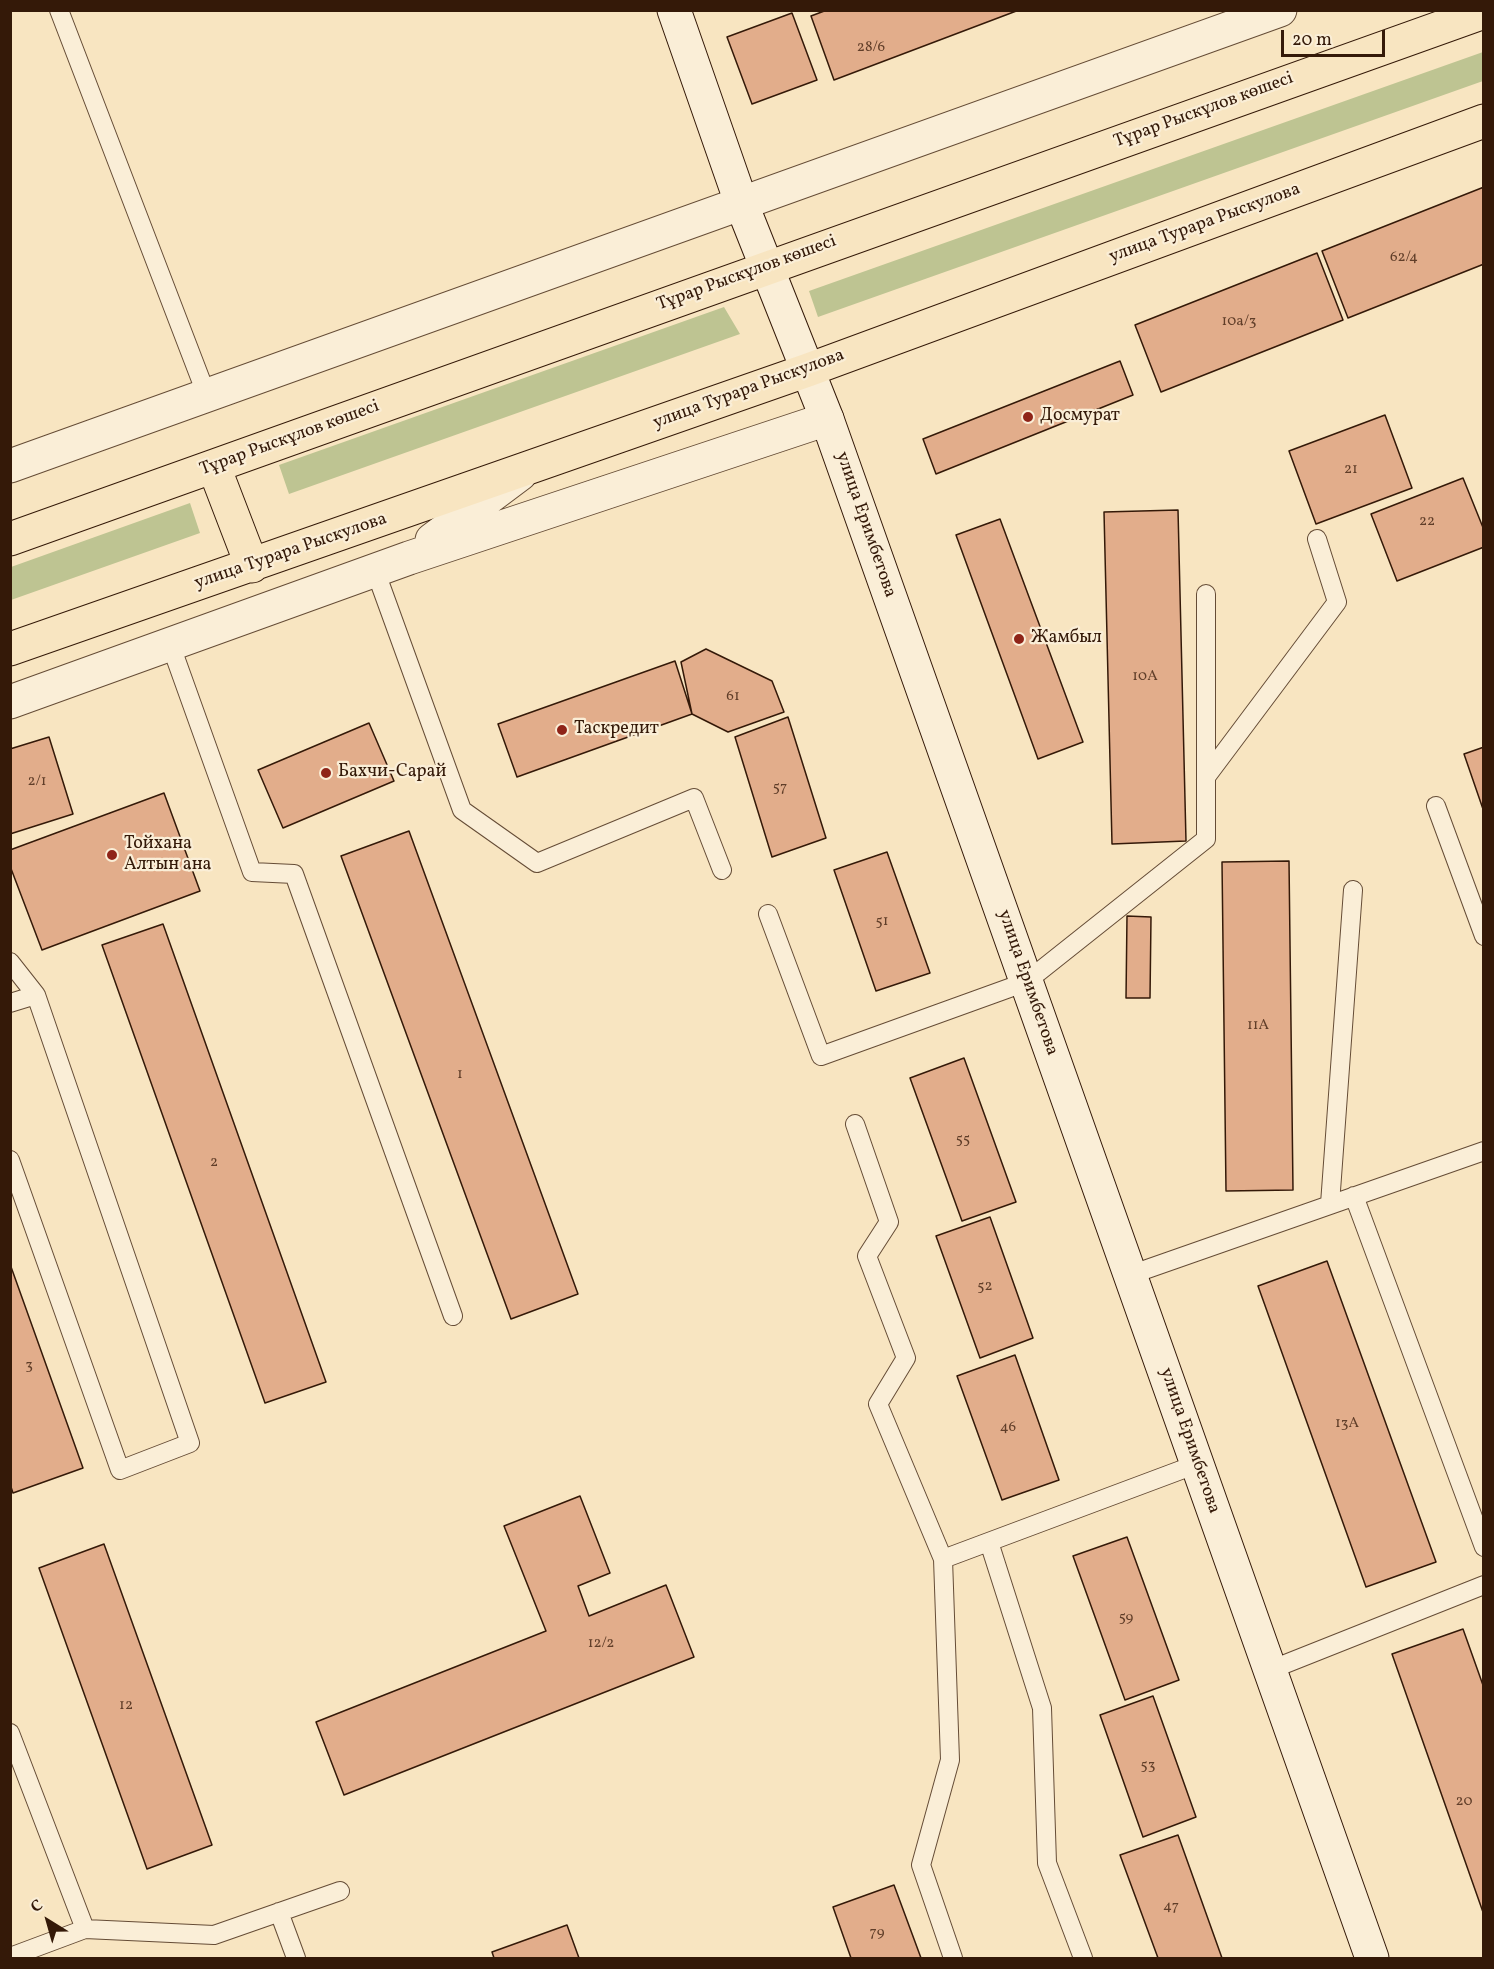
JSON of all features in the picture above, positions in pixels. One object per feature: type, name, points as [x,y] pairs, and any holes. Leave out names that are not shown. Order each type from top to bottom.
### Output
[{"type":"main road","name":"Тұрар Рыскұлов көшесі","points":[[10,539],[1484,12]]},
{"type":"main road","name":"улица Турара Рыскулова","points":[[10,649],[808,370],[1484,121]]},
{"type":"main road","points":[[214,467],[252,566]]},
{"type":"street","name":"улица Еримбетова","points":[[674,10],[742,205],[827,419],[1372,1959]]},
{"type":"street","points":[[10,466],[1280,10]]},
{"type":"street","points":[[10,702],[409,558],[827,419]]},
{"type":"street","points":[[409,558],[527,469]]},
{"type":"lane","points":[[59,10],[207,396]]},
{"type":"lane","points":[[1206,777],[1337,602],[1317,539]]},
{"type":"lane","points":[[375,570],[462,810],[537,863],[694,798],[722,870]]},
{"type":"lane","points":[[768,914],[820,1056],[1026,982],[1206,839],[1206,594]]},
{"type":"lane","points":[[170,643],[252,872],[294,874],[453,1316]]},
{"type":"lane","points":[[1436,806],[1484,936]]},
{"type":"lane","points":[[1330,1204],[1353,890]]},
{"type":"lane","points":[[10,962],[36,995],[190,1443],[120,1470],[10,1160]]},
{"type":"lane","points":[[10,1003],[36,995]]},
{"type":"lane","points":[[855,1124],[889,1222],[867,1256],[906,1358],[878,1404],[943,1559],[950,1760],[921,1865],[953,1959]]},
{"type":"lane","points":[[1130,1275],[1484,1151]]},
{"type":"lane","points":[[1354,1196],[1484,1547]]},
{"type":"lane","points":[[943,1559],[1197,1464]]},
{"type":"lane","points":[[988,1542],[1042,1708],[1047,1863],[1083,1959]]},
{"type":"lane","points":[[1270,1670],[1484,1585]]},
{"type":"lane","points":[[10,1733],[85,1929]]},
{"type":"lane","points":[[10,1957],[85,1929],[214,1935],[340,1891]]},
{"type":"lane","points":[[279,1912],[296,1959]]},
{"type":"green space","points":[[1483,52],[1483,81],[818,317],[809,291]]},
{"type":"green space","points":[[724,307],[740,334],[289,494],[279,465]]},
{"type":"green space","points":[[190,503],[200,533],[11,600],[11,567]]},
{"type":"building","points":[[827,10],[1019,10],[834,80],[811,16]]},
{"type":"building","points":[[792,13],[817,80],[752,104],[727,37]]},
{"type":"building","points":[[1484,187],[1484,264],[1348,318],[1322,251]]},
{"type":"building","points":[[1317,253],[1343,320],[1161,392],[1135,325]]},
{"type":"building","name":"Досмурат","points":[[1120,361],[1133,395],[936,474],[923,439]]},
{"type":"building","points":[[1385,415],[1412,488],[1316,524],[1289,451]]},
{"type":"building","points":[[1463,478],[1484,530],[1484,547],[1397,581],[1371,514]]},
{"type":"building","points":[[1178,510],[1186,841],[1112,844],[1104,512]]},
{"type":"building","name":"Жамбыл","points":[[1000,519],[1083,742],[1038,759],[956,535]]},
{"type":"building","points":[[706,649],[772,681],[784,712],[728,732],[692,714],[681,662]]},
{"type":"building","points":[[675,661],[692,714],[517,777],[498,724]]},
{"type":"building","points":[[788,717],[826,838],[772,857],[735,737]]},
{"type":"building","points":[[369,723],[394,781],[283,828],[258,770]]},
{"type":"building","points":[[49,737],[73,814],[10,834],[10,749]]},
{"type":"building","points":[[1484,747],[1484,812],[1464,754]]},
{"type":"building","points":[[164,793],[200,891],[42,950],[10,866],[10,850]]},
{"type":"building","points":[[409,831],[578,1294],[511,1319],[341,856]]},
{"type":"building","points":[[887,852],[930,973],[876,991],[834,870]]},
{"type":"building","points":[[1289,861],[1293,1190],[1226,1191],[1222,862]]},
{"type":"building","points":[[1127,916],[1151,917],[1150,998],[1126,998]]},
{"type":"building","points":[[163,924],[326,1382],[265,1403],[102,945]]},
{"type":"building","points":[[964,1058],[1016,1202],[962,1221],[910,1078]]},
{"type":"building","points":[[990,1217],[1033,1338],[980,1358],[936,1236]]},
{"type":"building","points":[[1327,1261],[1436,1562],[1366,1587],[1258,1286]]},
{"type":"building","points":[[10,1264],[83,1468],[13,1493],[10,1484]]},
{"type":"building","points":[[1015,1355],[1059,1480],[1002,1500],[957,1376]]},
{"type":"building","points":[[580,1496],[610,1573],[578,1586],[589,1616],[666,1585],[694,1657],[344,1795],[316,1722],[546,1631],[504,1526]]},
{"type":"building","points":[[1127,1537],[1179,1680],[1125,1700],[1073,1556]]},
{"type":"building","points":[[104,1544],[212,1845],[147,1869],[39,1568]]},
{"type":"building","points":[[1463,1629],[1484,1688],[1484,1915],[1392,1654]]},
{"type":"building","points":[[1153,1696],[1196,1817],[1143,1837],[1100,1715]]},
{"type":"building","points":[[1178,1835],[1222,1958],[1158,1958],[1120,1855]]},
{"type":"building","points":[[894,1885],[921,1958],[851,1958],[833,1907]]},
{"type":"building","points":[[567,1925],[579,1958],[494,1958],[492,1952]]},
{"type":"place","name":"Досмурат","points":[[1028,417]]},
{"type":"place","name":"Жамбыл","points":[[1019,639]]},
{"type":"place","name":"Таскредит","points":[[562,730]]},
{"type":"place","name":"Бахчи-Сарай","points":[[326,773]]},
{"type":"place","name":"Тойхана Алтын ана","points":[[112,855]]}]
